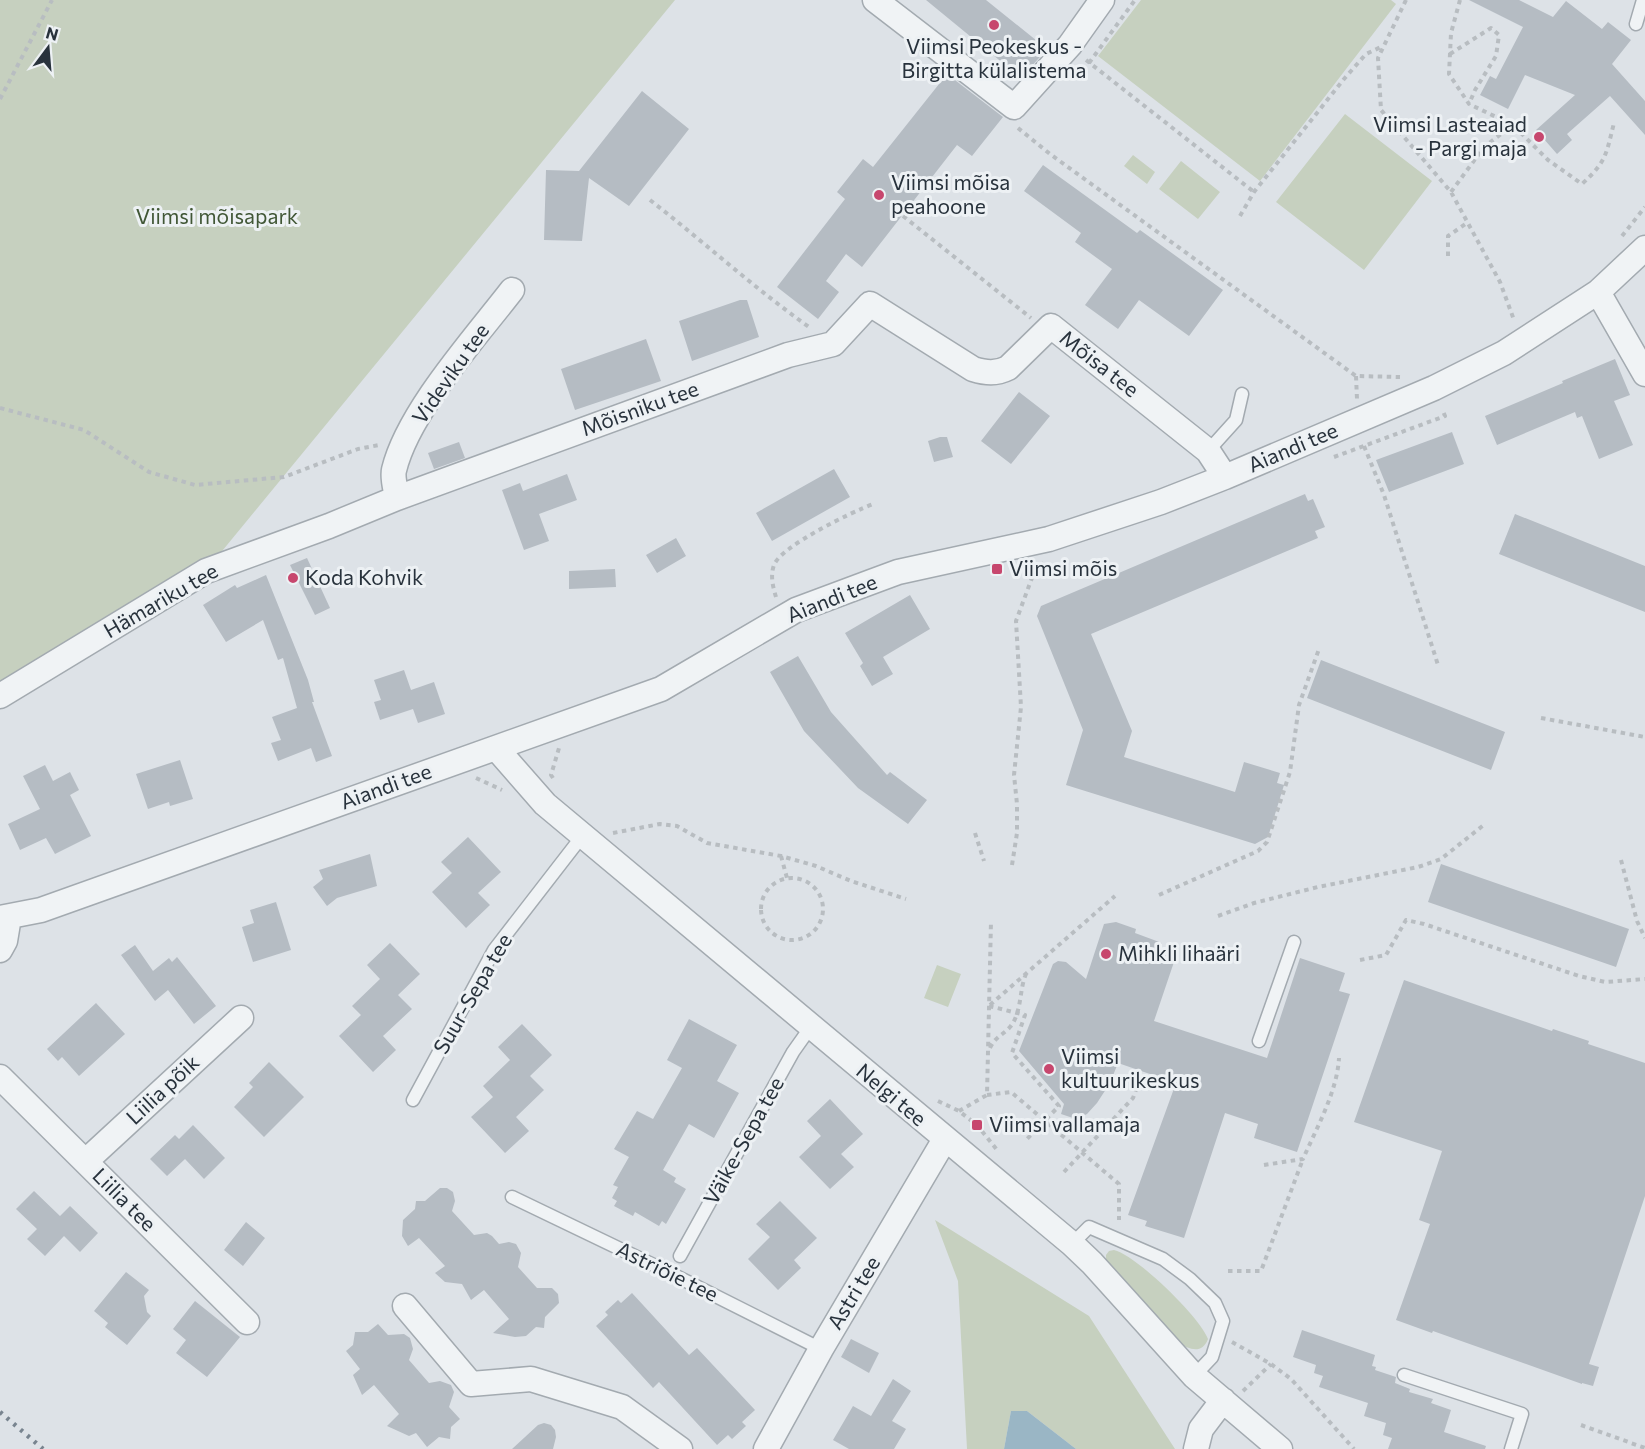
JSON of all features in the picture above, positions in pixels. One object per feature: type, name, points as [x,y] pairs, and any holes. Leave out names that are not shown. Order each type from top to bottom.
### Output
[{"type":"street","points":[[875,0],[1014,106],[1070,45],[1101,0]]},
{"type":"street","name":"Aiandi tee","points":[[4,917],[41,910],[661,689],[796,610],[898,573],[1049,539],[1161,502],[1225,477],[1434,388],[1504,353],[1598,292],[1645,248]]},
{"type":"street","name":"Videviku tee","points":[[397,498],[393,472],[406,439],[431,396],[512,290]]},
{"type":"street","points":[[1598,292],[1645,374]]},
{"type":"street","name":"Mõisa tee","points":[[833,344],[870,304],[973,369],[987,373],[1000,372],[1008,368],[1051,326],[1208,451],[1225,477]]},
{"type":"street","name":"Mõisniku tee","points":[[397,498],[788,356],[833,344]]},
{"type":"street","name":"Hämariku tee","points":[[0,696],[206,571],[397,498]]},
{"type":"street","name":"Nelgi tee","points":[[496,748],[545,804],[593,835],[810,1028],[1072,1244],[1194,1376],[1280,1449]]},
{"type":"street","points":[[0,950],[4,941],[4,917]]},
{"type":"street","name":"Liilia põik","points":[[86,1161],[241,1018]]},
{"type":"street","name":"Liilia tee","points":[[0,1077],[247,1322]]},
{"type":"street","name":"Astri tee","points":[[766,1449],[821,1349],[945,1139]]},
{"type":"street","points":[[405,1306],[471,1384],[531,1379],[622,1407],[680,1449]]},
{"type":"street","points":[[1196,1449],[1201,1429],[1223,1400]]},
{"type":"lane","points":[[1636,24],[1643,0]]},
{"type":"lane","points":[[1208,451],[1236,420],[1242,394]]},
{"type":"lane","name":"Suur-Sepa tee","points":[[413,1100],[494,950],[593,835]]},
{"type":"lane","points":[[1259,1041],[1294,942]]},
{"type":"lane","name":"Väike-Sepa tee","points":[[680,1256],[793,1052],[810,1028]]},
{"type":"lane","name":"Astriõie tee","points":[[512,1197],[821,1349]]},
{"type":"lane","points":[[1072,1244],[1089,1227],[1163,1259],[1215,1302],[1223,1321],[1212,1357],[1194,1376]]},
{"type":"lane","points":[[1404,1375],[1522,1414],[1511,1449]]},
{"type":"path","points":[[0,99],[52,0]]},
{"type":"path","points":[[1089,63],[1135,0]]},
{"type":"path","points":[[1406,0],[1378,58],[1381,110],[1451,192],[1500,282],[1514,320]]},
{"type":"path","points":[[1460,0],[1451,33],[1449,74],[1469,104],[1513,125],[1548,160],[1582,184],[1600,168],[1606,155],[1614,123]]},
{"type":"path","points":[[1450,55],[1491,28],[1499,35],[1496,56],[1469,104]]},
{"type":"path","points":[[1070,45],[1089,63],[1254,192]]},
{"type":"path","points":[[1240,216],[1254,192],[1366,54],[1382,47]]},
{"type":"path","points":[[1014,124],[1059,161],[1356,376],[1402,377]]},
{"type":"path","points":[[1451,192],[1484,147],[1513,125]]},
{"type":"path","points":[[650,200],[768,297],[833,344]]},
{"type":"path","points":[[903,216],[1030,318],[1051,326]]},
{"type":"path","points":[[1448,256],[1448,236],[1467,223]]},
{"type":"path","points":[[1506,325],[1520,316]]},
{"type":"path","points":[[1331,458],[1445,417],[1434,388]]},
{"type":"path","points":[[0,408],[84,430],[149,472],[195,485],[284,477],[358,449],[406,439]]},
{"type":"path","points":[[1364,446],[1384,495],[1438,665]]},
{"type":"path","points":[[785,616],[771,583],[774,564],[791,546],[873,504]]},
{"type":"path","points":[[1036,563],[1054,560]]},
{"type":"path","points":[[1012,865],[1017,833],[1014,775],[1021,707],[1016,621],[1033,575],[1046,561]]},
{"type":"path","points":[[1159,895],[1258,851],[1267,842],[1290,772],[1299,705],[1319,649]]},
{"type":"path","points":[[1541,718],[1645,737]]},
{"type":"path","points":[[545,804],[559,794],[551,775],[559,748],[568,743]]},
{"type":"path","points":[[469,779],[478,778],[508,795]]},
{"type":"path","points":[[593,835],[660,824],[677,826],[707,843],[781,856],[816,866],[851,881],[906,899]]},
{"type":"path","points":[[1218,916],[1254,903],[1317,887],[1418,867],[1441,859],[1485,824]]},
{"type":"path","points":[[975,833],[984,861]]},
{"type":"path","points":[[781,856],[787,878]]},
{"type":"path","points":[[1621,860],[1637,921],[1645,938]]},
{"type":"path","points":[[787,878],[807,881],[821,897],[824,907],[817,927],[800,939],[790,940],[771,932],[762,915],[761,905],[769,887],[787,878]]},
{"type":"path","points":[[989,1006],[1114,896]]},
{"type":"path","points":[[1360,960],[1386,955],[1406,920],[1579,976],[1605,982],[1645,979]]},
{"type":"path","points":[[987,1095],[991,921]]},
{"type":"path","points":[[988,1050],[999,1035],[1010,1028],[1026,974]]},
{"type":"path","points":[[989,1006],[1025,1015],[1012,1053],[1059,1106],[1025,1141]]},
{"type":"path","points":[[1228,1271],[1261,1270],[1325,1108],[1338,1070],[1339,1058]]},
{"type":"path","points":[[1064,1172],[1133,1098],[1141,1076]]},
{"type":"path","points":[[959,1111],[987,1095],[1011,1092],[1119,1184],[1119,1220]]},
{"type":"path","points":[[935,1099],[959,1111],[977,1125],[1005,1157]]},
{"type":"path","points":[[1264,1165],[1304,1159]]},
{"type":"path","points":[[1108,1218],[1129,1225]]},
{"type":"path","points":[[1223,1321],[1233,1344],[1272,1364],[1291,1379],[1354,1449]]},
{"type":"path","points":[[1223,1400],[1238,1395],[1272,1364]]},
{"type":"path","points":[[1581,1425],[1645,1448]]},
{"type":"green space","name":"Viimsi mõisapark","points":[[0,0],[675,0],[218,556],[0,687]]},
{"type":"green space","points":[[1141,0],[1391,0],[1396,4],[1260,181],[1098,56]]},
{"type":"green space","points":[[1345,114],[1432,181],[1364,270],[1276,202]]},
{"type":"green space","points":[[1133,155],[1155,172],[1147,184],[1124,166]]},
{"type":"green space","points":[[1181,161],[1220,192],[1198,219],[1159,189]]},
{"type":"green space","points":[[937,965],[961,974],[948,1007],[924,998]]},
{"type":"green space","points":[[935,1220],[1089,1316],[1175,1449],[1076,1449],[1027,1411],[1011,1411],[1004,1449],[967,1449],[958,1281]]},
{"type":"green space","points":[[1114,1250],[1137,1263],[1181,1302],[1203,1329],[1208,1339],[1202,1347],[1191,1349],[1178,1343],[1106,1261],[1106,1255],[1109,1251]]},
{"type":"water","points":[[1011,1411],[1027,1411],[1076,1449],[1004,1449]]},
{"type":"building","points":[[926,0],[986,0],[1047,49],[1021,78]]},
{"type":"building","points":[[1469,0],[1519,0],[1553,17],[1566,1],[1602,29],[1608,22],[1631,40],[1612,64],[1645,101],[1645,135],[1610,96],[1567,134],[1572,140],[1557,154],[1536,130],[1575,95],[1525,75],[1508,109],[1480,95],[1490,76],[1496,79],[1523,27]]},
{"type":"building","name":"Viimsi mõisa peahoone","points":[[947,74],[1003,117],[972,156],[957,145],[862,267],[846,254],[826,281],[839,292],[818,319],[777,287],[845,199],[837,192],[863,159],[873,167]]},
{"type":"building","points":[[642,91],[689,129],[629,206],[589,178],[582,241],[544,240],[546,170],[579,171]]},
{"type":"building","points":[[1043,165],[1137,233],[1140,230],[1223,290],[1189,336],[1139,300],[1118,329],[1085,305],[1112,269],[1075,242],[1081,233],[1024,191]]},
{"type":"building","points":[[740,300],[747,300],[759,337],[692,361],[679,321]]},
{"type":"building","points":[[646,339],[661,381],[575,410],[561,369]]},
{"type":"building","points":[[1615,359],[1630,395],[1614,401],[1633,445],[1599,459],[1582,416],[1577,418],[1575,412],[1497,445],[1485,416]]},
{"type":"building","points":[[1019,392],[1050,416],[1011,464],[981,441]]},
{"type":"building","points":[[1452,432],[1464,464],[1389,492],[1376,460]]},
{"type":"building","points":[[947,437],[953,457],[934,462],[928,441]]},
{"type":"building","points":[[459,442],[465,458],[434,469],[428,453]]},
{"type":"building","points":[[834,469],[850,497],[772,541],[756,513]]},
{"type":"building","points":[[567,474],[577,500],[539,514],[549,541],[524,550],[502,490],[520,483],[523,491]]},
{"type":"building","points":[[1305,494],[1308,501],[1313,499],[1325,527],[1315,531],[1318,538],[1091,634],[1132,731],[1124,757],[1235,792],[1244,762],[1280,773],[1277,783],[1284,785],[1268,837],[1255,844],[1066,785],[1083,730],[1037,616],[1041,606]]},
{"type":"building","points":[[1515,514],[1645,566],[1645,612],[1499,554]]},
{"type":"building","points":[[676,538],[686,556],[657,573],[646,555]]},
{"type":"building","points":[[307,558],[330,608],[315,615],[290,565]]},
{"type":"building","points":[[615,569],[616,587],[569,589],[569,571]]},
{"type":"building","points":[[266,575],[308,680],[314,702],[312,702],[332,756],[316,762],[311,748],[278,761],[271,743],[281,740],[272,717],[297,708],[283,658],[278,660],[263,620],[226,642],[203,605],[235,585],[237,588]]},
{"type":"building","points":[[910,595],[930,629],[883,657],[893,674],[872,686],[860,666],[863,663],[845,633]]},
{"type":"building","points":[[798,656],[831,712],[887,775],[890,772],[927,800],[908,824],[858,788],[804,731],[770,672]]},
{"type":"building","points":[[1321,660],[1505,732],[1491,770],[1307,698]]},
{"type":"building","points":[[404,670],[411,690],[434,682],[445,714],[418,723],[413,709],[380,720],[374,702],[381,700],[374,680]]},
{"type":"building","points":[[180,760],[193,799],[170,806],[169,802],[148,809],[136,774]]},
{"type":"building","points":[[45,765],[53,781],[70,772],[79,790],[70,795],[91,836],[55,854],[46,838],[20,850],[8,824],[40,809],[23,776]]},
{"type":"building","points":[[468,837],[501,872],[478,893],[490,905],[466,928],[432,892],[452,873],[441,862]]},
{"type":"building","points":[[370,854],[377,886],[337,898],[327,906],[313,887],[323,879],[319,870]]},
{"type":"building","points":[[1441,864],[1629,929],[1616,967],[1428,902]]},
{"type":"building","points":[[276,902],[291,950],[253,962],[242,927],[254,923],[250,910]]},
{"type":"building","points":[[1116,922],[1136,929],[1135,933],[1162,943],[1159,953],[1175,959],[1154,1021],[1267,1058],[1300,958],[1345,973],[1339,991],[1350,994],[1297,1152],[1254,1138],[1258,1124],[1225,1113],[1184,1238],[1145,1226],[1147,1221],[1128,1215],[1176,1083],[1118,1063],[1110,1083],[1097,1103],[1087,1114],[1073,1118],[1061,1114],[1064,1104],[1019,1051],[1053,964],[1058,961],[1066,962],[1086,979],[1104,924]]},
{"type":"building","points":[[390,943],[420,974],[398,995],[412,1009],[383,1036],[396,1050],[373,1072],[339,1036],[361,1015],[352,1006],[380,979],[367,965]]},
{"type":"building","points":[[135,945],[153,971],[169,958],[172,962],[177,957],[216,1006],[194,1024],[168,990],[155,1001],[121,955]]},
{"type":"building","points":[[1404,980],[1552,1031],[1553,1029],[1589,1041],[1588,1044],[1645,1063],[1645,1196],[1589,1364],[1599,1367],[1593,1386],[1396,1320],[1430,1224],[1419,1220],[1442,1151],[1354,1122]]},
{"type":"building","points":[[96,1003],[125,1034],[79,1076],[62,1057],[58,1061],[47,1049]]},
{"type":"building","points":[[689,1019],[737,1045],[717,1081],[739,1093],[714,1138],[689,1124],[663,1170],[676,1178],[674,1182],[686,1189],[666,1224],[662,1221],[659,1226],[635,1212],[633,1216],[614,1206],[617,1201],[612,1198],[618,1187],[613,1185],[629,1157],[614,1149],[637,1111],[653,1119],[682,1068],[667,1060]]},
{"type":"building","points":[[522,1024],[552,1055],[530,1076],[544,1090],[516,1117],[529,1131],[505,1153],[471,1117],[493,1097],[483,1086],[510,1060],[498,1047]]},
{"type":"building","points":[[269,1062],[304,1097],[264,1137],[234,1107],[253,1087],[249,1083]]},
{"type":"building","points":[[830,1099],[863,1134],[841,1154],[854,1167],[830,1189],[799,1157],[821,1136],[807,1121]]},
{"type":"building","points":[[193,1125],[225,1158],[204,1179],[185,1159],[167,1176],[150,1159],[175,1135],[179,1139]]},
{"type":"building","points":[[440,1188],[447,1188],[453,1192],[455,1201],[452,1211],[474,1235],[487,1233],[499,1244],[509,1242],[516,1244],[521,1253],[518,1267],[537,1288],[552,1288],[558,1294],[559,1303],[545,1317],[544,1328],[536,1327],[526,1336],[515,1337],[493,1333],[509,1319],[484,1290],[471,1300],[462,1284],[445,1282],[435,1273],[445,1266],[419,1238],[408,1246],[402,1236],[403,1220],[415,1209],[416,1201],[425,1201]]},
{"type":"building","points":[[34,1191],[60,1216],[70,1206],[98,1233],[80,1252],[64,1236],[45,1256],[27,1239],[37,1229],[16,1209]]},
{"type":"building","points":[[780,1201],[817,1238],[794,1260],[801,1268],[778,1290],[748,1259],[770,1237],[756,1224]]},
{"type":"building","points":[[246,1222],[265,1238],[243,1266],[224,1250]]},
{"type":"building","points":[[126,1272],[149,1290],[144,1296],[147,1312],[151,1316],[127,1345],[105,1327],[108,1323],[94,1311]]},
{"type":"building","points":[[632,1293],[689,1355],[697,1348],[755,1410],[742,1422],[746,1426],[732,1439],[728,1435],[717,1445],[659,1382],[653,1388],[596,1326],[608,1315],[605,1312],[618,1300],[621,1303]]},
{"type":"building","points":[[195,1301],[240,1337],[207,1377],[176,1353],[186,1340],[173,1329]]},
{"type":"building","points":[[378,1324],[388,1335],[404,1334],[410,1338],[413,1349],[409,1360],[429,1383],[440,1381],[451,1385],[454,1392],[449,1407],[460,1419],[451,1427],[450,1439],[439,1437],[427,1447],[416,1433],[409,1436],[387,1426],[399,1414],[374,1385],[362,1395],[353,1375],[360,1369],[346,1351],[353,1345],[355,1332],[368,1332]]},
{"type":"building","points":[[1302,1330],[1375,1355],[1372,1366],[1376,1367],[1375,1370],[1396,1377],[1395,1383],[1410,1389],[1409,1392],[1433,1399],[1431,1403],[1451,1410],[1444,1432],[1486,1446],[1485,1449],[1388,1449],[1392,1438],[1383,1435],[1386,1423],[1364,1416],[1368,1403],[1319,1387],[1323,1376],[1314,1373],[1316,1365],[1293,1357]]},
{"type":"building","points":[[851,1339],[879,1353],[869,1373],[841,1357]]},
{"type":"building","points":[[893,1379],[911,1391],[892,1421],[906,1429],[894,1449],[849,1449],[833,1440],[853,1406],[871,1416]]},
{"type":"building","points":[[544,1423],[551,1425],[555,1430],[553,1449],[512,1449],[538,1425]]},
{"type":"railway","points":[[0,1412],[43,1449]]},
{"type":"place","name":"Viimsi Peokeskus - Birgitta külalistema","points":[[994,25]]},
{"type":"place","name":"Viimsi Lasteaiad - Pargi maja","points":[[1539,137]]},
{"type":"place","name":"Viimsi mõisa peahoone","points":[[879,195]]},
{"type":"place","name":"Viimsi mõis","points":[[997,569]]},
{"type":"place","name":"Koda Kohvik","points":[[293,578]]},
{"type":"place","name":"Mihkli lihaäri","points":[[1106,954]]},
{"type":"place","name":"Viimsi kultuurikeskus","points":[[1049,1069]]},
{"type":"place","name":"Viimsi vallamaja","points":[[977,1125]]}]
